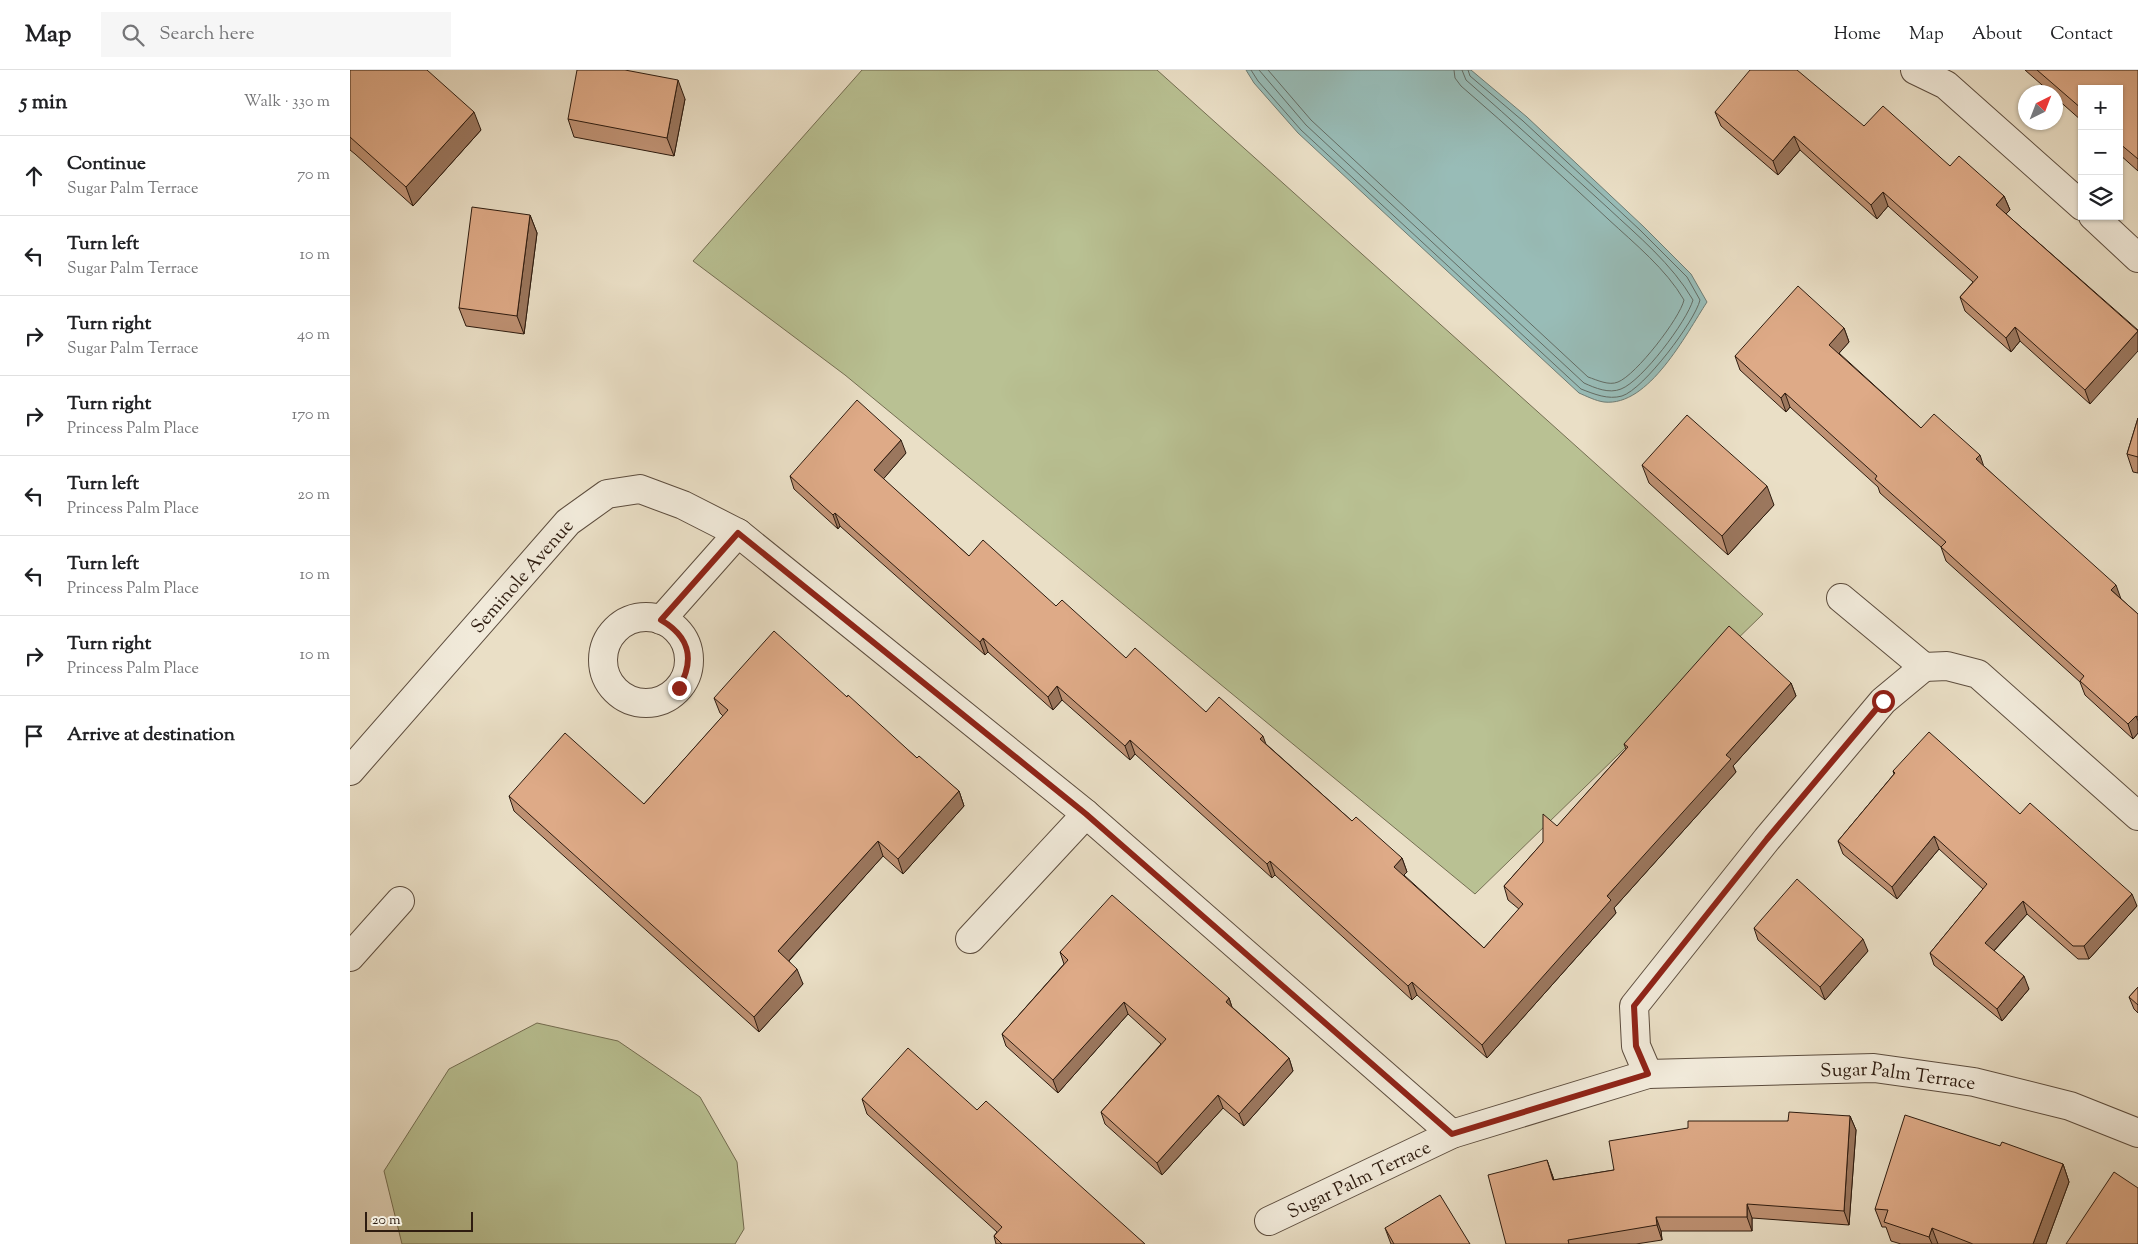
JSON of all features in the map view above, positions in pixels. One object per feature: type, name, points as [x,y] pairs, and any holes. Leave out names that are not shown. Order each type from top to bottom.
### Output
[{"type":"street","points":[[1916,70],[1946,85],[2078,202]]},
{"type":"street","points":[[2096,220],[2138,258]]},
{"type":"street","name":"Seminole Avenue","points":[[350,771],[568,522],[608,494],[640,489],[684,505],[738,533],[1086,814],[1452,1134]]},
{"type":"street","points":[[661,620],[738,533]]},
{"type":"street","points":[[1841,598],[1924,667]]},
{"type":"street","points":[[1648,1074],[1636,1046],[1634,1006],[1767,839],[1883,701],[1924,667],[1947,666],[1978,674],[2138,816]]},
{"type":"street","points":[[970,939],[1086,814]]},
{"type":"street","points":[[350,957],[400,901]]},
{"type":"street","name":"Sugar Palm Terrace","points":[[1269,1221],[1452,1134],[1648,1074],[1874,1068],[1974,1082],[2060,1103],[2138,1133]]},
{"type":"green space","points":[[862,70],[1157,70],[1763,614],[1475,894],[845,375],[693,261]]},
{"type":"green space","points":[[537,1023],[618,1041],[700,1097],[737,1162],[744,1229],[735,1244],[402,1244],[384,1171],[449,1069]]},
{"type":"water","points":[[1246,70],[1471,70],[1527,117],[1644,227],[1691,274],[1707,302],[1665,366],[1636,393],[1620,400],[1604,402],[1594,400],[1579,393],[1298,133],[1254,83]]},
{"type":"building","points":[[350,70],[427,70],[474,112],[406,187],[350,137]]},
{"type":"building","points":[[577,70],[625,70],[678,80],[667,138],[568,119]]},
{"type":"building","points":[[1750,70],[1797,70],[1864,126],[1883,106],[1950,166],[1959,156],[2004,196],[1996,205],[2138,331],[2085,390],[2015,327],[2006,338],[1960,297],[1978,277],[1883,192],[1871,205],[1794,136],[1773,161],[1715,112]]},
{"type":"building","points":[[2037,70],[2138,70],[2138,159],[2123,146],[2123,85],[2078,85],[2078,106],[2063,93],[2063,85],[2054,85]]},
{"type":"building","points":[[472,207],[530,215],[517,316],[459,308]]},
{"type":"building","points":[[1798,286],[1844,328],[1829,345],[1921,428],[1934,414],[1980,455],[1976,459],[2116,585],[2111,590],[2138,614],[2138,717],[2136,716],[2128,724],[2080,681],[2084,676],[1941,547],[1946,542],[1875,479],[1877,476],[1785,393],[1781,398],[1735,356]]},
{"type":"building","points":[[857,400],[901,440],[874,470],[969,556],[983,540],[1056,606],[1062,600],[1126,658],[1135,648],[1206,712],[1219,697],[1263,736],[1260,739],[1352,821],[1356,817],[1402,858],[1394,867],[1484,948],[1523,904],[1504,886],[1543,842],[1543,814],[1557,826],[1628,747],[1624,744],[1729,626],[1791,683],[1726,755],[1731,759],[1607,896],[1611,900],[1482,1045],[1412,982],[1408,986],[1270,861],[1267,864],[1130,740],[1125,746],[1057,686],[1048,697],[983,638],[980,642],[835,513],[833,515],[790,476]]},
{"type":"building","points":[[1687,415],[1767,486],[1722,536],[1642,465]]},
{"type":"building","points":[[2138,418],[2138,457],[2127,454]]},
{"type":"building","points":[[774,631],[917,758],[919,756],[959,791],[898,859],[878,841],[778,951],[797,969],[754,1017],[509,796],[565,733],[644,804],[728,710],[714,698]]},
{"type":"building","points":[[1929,732],[2020,814],[2030,803],[2132,894],[2084,946],[2073,946],[2023,901],[1985,943],[2024,976],[1997,1009],[1930,953],[1987,884],[1934,836],[1892,887],[1838,841],[1895,773],[1893,771]]},
{"type":"building","points":[[1797,879],[1863,939],[1820,987],[1754,928]]},
{"type":"building","points":[[1112,895],[1229,998],[1226,1002],[1289,1058],[1239,1114],[1218,1095],[1157,1163],[1101,1112],[1166,1039],[1124,1002],[1053,1080],[1002,1034],[1068,960],[1060,952]]},
{"type":"building","points":[[2138,987],[2138,1005],[2129,997]]},
{"type":"building","points":[[908,1048],[977,1110],[986,1101],[1145,1244],[1002,1244],[994,1236],[1002,1227],[862,1099]]},
{"type":"building","points":[[1789,1112],[1850,1116],[1844,1211],[1747,1204],[1747,1217],[1656,1217],[1657,1225],[1568,1240],[1569,1244],[1506,1244],[1488,1175],[1547,1160],[1553,1180],[1614,1170],[1609,1141],[1688,1128],[1688,1121],[1788,1121]]},
{"type":"building","points":[[1905,1115],[2000,1146],[2002,1142],[2063,1164],[2033,1244],[1973,1244],[1932,1228],[1929,1237],[1884,1222],[1888,1210],[1875,1209]]},
{"type":"building","points":[[2114,1172],[2138,1188],[2138,1244],[2066,1244]]},
{"type":"building","points":[[1440,1195],[1470,1244],[1394,1244],[1385,1228]]},
{"type":"route","points":[[679,688],[686,675],[689,663],[687,649],[682,637],[673,627],[661,620],[738,533],[1086,814],[1452,1134],[1648,1074],[1636,1046],[1634,1006],[1767,839],[1883,701]]}]
